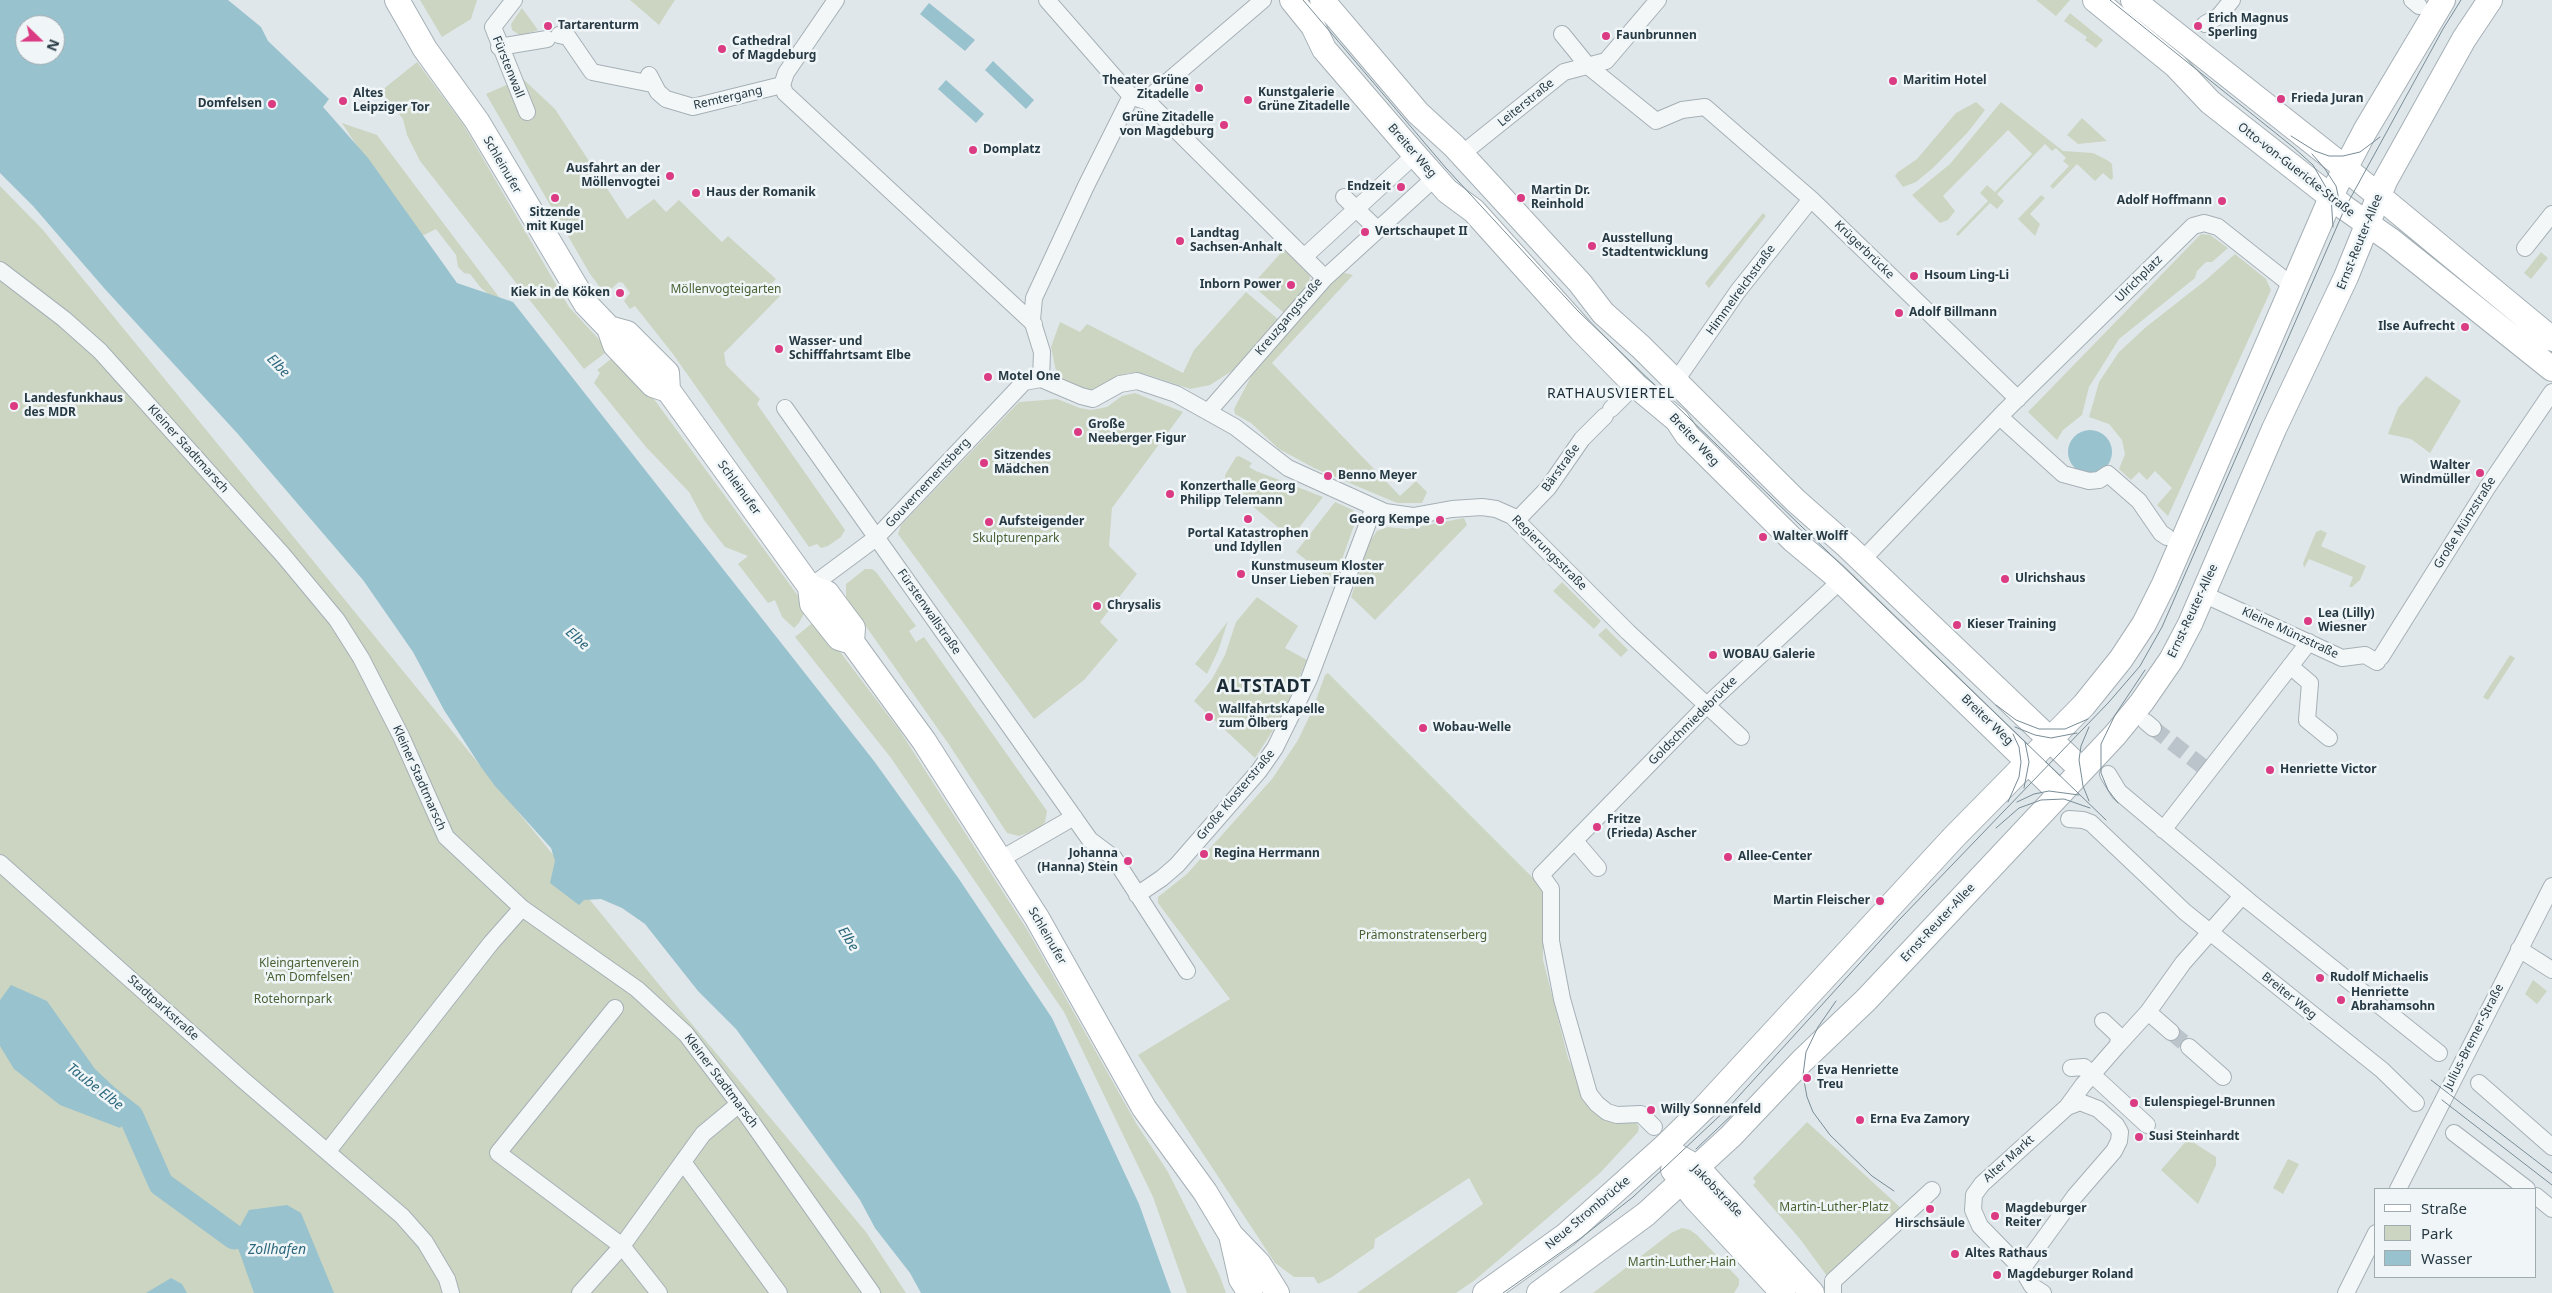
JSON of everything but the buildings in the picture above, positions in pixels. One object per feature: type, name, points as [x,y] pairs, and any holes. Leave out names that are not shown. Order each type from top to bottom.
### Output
[{"type":"main road","name":"Schleinufer","points":[[397,0],[425,50],[473,115],[578,294],[609,328],[627,333],[667,373],[668,390],[810,586],[827,593],[853,628],[852,642],[924,741],[1001,859],[1070,975],[1135,1094],[1205,1192],[1231,1236],[1258,1264],[1278,1293]]},
{"type":"main road","name":"Breiter Weg","points":[[1292,0],[1313,26],[1324,48],[1447,191],[1474,211],[1581,330],[1636,385],[1677,420],[1694,442],[1793,540],[1836,575],[2060,793]]},
{"type":"main road","points":[[1322,0],[1418,113],[1454,146],[1580,283],[1602,313],[1641,347],[1796,501],[1847,546],[2082,770]]},
{"type":"main road","name":"Otto-von-Guericke-Straße","points":[[2095,0],[2176,66],[2210,102],[2552,369]]},
{"type":"main road","points":[[2133,0],[2345,168],[2552,338]]},
{"type":"main road","points":[[1658,1138],[1709,1102],[1954,837],[2050,739],[2112,671],[2152,609],[2174,564],[2293,284],[2345,168],[2431,17],[2443,0]]},
{"type":"main road","name":"Ernst-Reuter-Allee","points":[[1690,1175],[1802,1061],[1866,1000],[2125,724],[2150,691],[2178,647],[2203,594],[2274,429],[2346,277],[2378,196],[2464,40],[2490,0]]},
{"type":"main road","points":[[2345,168],[2356,186],[2367,224]]},
{"type":"main road","name":"Jakobstraße","points":[[1658,1138],[1778,1284],[1812,1293]]},
{"type":"main road","name":"Neue Strombrücke","points":[[1486,1293],[1566,1235],[1658,1138]]},
{"type":"main road","points":[[1539,1293],[1635,1223],[1690,1175]]},
{"type":"main road","name":"Schleinufer","points":[[1231,1236],[1240,1279],[1250,1293]]},
{"type":"street","name":"Fürstenwall","points":[[514,0],[493,27],[499,47],[527,112]]},
{"type":"street","points":[[836,0],[786,73],[782,85],[785,94],[791,102],[1034,324]]},
{"type":"street","points":[[1048,0],[1139,98]]},
{"type":"street","points":[[1041,379],[1042,352],[1032,309],[1036,294],[1090,178],[1139,98],[1263,0]]},
{"type":"street","name":"Leiterstraße","points":[[1468,149],[1564,72],[1606,61],[1658,0]]},
{"type":"street","points":[[2205,24],[2219,16],[2232,0]]},
{"type":"street","points":[[1562,34],[1588,66]]},
{"type":"street","name":"Remtergang","points":[[499,47],[553,37],[568,37],[592,72],[650,80],[666,99],[693,107],[782,85]]},
{"type":"street","name":"Krügerbrücke","points":[[1588,66],[1656,122],[1682,110],[1705,107],[1811,199],[2018,399]]},
{"type":"street","name":"Kreuzgangstraße","points":[[1139,98],[1325,278],[1208,412]]},
{"type":"street","points":[[1304,257],[1406,164]]},
{"type":"street","points":[[1325,278],[1428,184]]},
{"type":"street","points":[[1344,197],[1378,230]]},
{"type":"street","name":"Himmelreichstraße","points":[[1675,382],[1738,291],[1811,199]]},
{"type":"street","points":[[2525,248],[2552,214]]},
{"type":"street","name":"Ulrichplatz","points":[[1868,554],[2000,417],[2193,226],[2204,223],[2218,227],[2284,280],[2293,284]]},
{"type":"street","name":"Kleiner Stadtmarsch","points":[[0,270],[45,303],[100,351],[283,555],[336,620],[361,658],[401,736],[446,837],[522,908],[637,989],[686,1034],[739,1104],[872,1293]]},
{"type":"street","name":"Regierungsstraße","points":[[1041,379],[1091,398],[1125,382],[1143,382],[1176,394],[1249,436],[1267,453],[1288,468],[1394,515],[1410,516],[1452,509],[1482,507],[1502,510],[1517,520],[1643,646],[1741,737]]},
{"type":"street","name":"Gouvernementsberg","points":[[810,586],[876,538],[1019,386],[1029,380],[1041,379]]},
{"type":"street","name":"Bärstraße","points":[[1517,520],[1548,488],[1582,439],[1636,385]]},
{"type":"street","name":"Große Münzstraße","points":[[2379,659],[2487,488],[2552,392]]},
{"type":"street","name":"Fürstenwallstraße","points":[[784,408],[1090,840],[1114,858],[1187,971]]},
{"type":"street","points":[[2000,417],[2063,474],[2087,481],[2099,480],[2108,474],[2139,501],[2161,533],[2167,537]]},
{"type":"street","name":"Große Klosterstraße","points":[[1137,895],[1177,864],[1259,771],[1276,748],[1309,679],[1374,507]]},
{"type":"street","name":"Goldschmiedebrücke","points":[[1658,1138],[1641,1114],[1617,1115],[1607,1112],[1589,1094],[1567,997],[1551,941],[1551,892],[1541,875],[1707,705],[1837,584]]},
{"type":"street","name":"Kleine Münzstraße","points":[[2203,594],[2342,658],[2365,655],[2379,659]]},
{"type":"street","points":[[2163,830],[2207,770],[2309,642]]},
{"type":"street","points":[[2290,666],[2310,683],[2307,720],[2329,738]]},
{"type":"street","points":[[2108,774],[2119,792],[2163,830],[2242,896],[2439,1053]]},
{"type":"street","points":[[1001,859],[1074,817]]},
{"type":"street","name":"Breiter Weg","points":[[2068,819],[2083,820],[2091,823],[2185,912],[2382,1070],[2416,1103]]},
{"type":"street","points":[[1574,841],[1598,868]]},
{"type":"street","name":"Stadtparkstraße","points":[[0,864],[242,1079],[402,1216],[425,1242],[447,1279],[451,1293]]},
{"type":"street","name":"Julius-Bremer-Straße","points":[[2399,1188],[2552,886]]},
{"type":"street","name":"Alter Markt","points":[[2034,1291],[2022,1269],[1980,1226],[1973,1210],[1974,1195],[1982,1184],[2067,1107],[2092,1074],[2148,1012],[2183,963],[2242,896]]},
{"type":"street","points":[[328,1151],[497,936],[522,908]]},
{"type":"street","points":[[2520,949],[2552,970]]},
{"type":"street","points":[[615,1008],[498,1153],[622,1246],[658,1293]]},
{"type":"street","points":[[2148,1012],[2171,1032]]},
{"type":"street","points":[[2103,1021],[2119,1036],[2118,1045]]},
{"type":"street","points":[[2189,1047],[2223,1077]]},
{"type":"street","points":[[2071,1068],[2084,1067],[2147,1125]]},
{"type":"street","points":[[2479,1083],[2552,1147]]},
{"type":"street","points":[[2022,1269],[2075,1196],[2114,1151],[2119,1141],[2117,1126],[2101,1111],[2082,1102],[2076,1102],[2067,1107]]},
{"type":"street","points":[[580,1293],[622,1246],[703,1134],[739,1104]]},
{"type":"street","points":[[2454,1133],[2526,1188]]},
{"type":"street","points":[[683,1162],[779,1293]]},
{"type":"street","points":[[1833,1293],[1833,1281],[1932,1190]]},
{"type":"street","points":[[2537,1197],[2552,1209]]},
{"type":"street","points":[[2346,1293],[2374,1237]]},
{"type":"green space","points":[[420,0],[477,0],[471,19],[442,37]]},
{"type":"green space","points":[[630,0],[675,0],[659,25]]},
{"type":"green space","points":[[2036,0],[2070,0],[2056,16]]},
{"type":"green space","points":[[522,8],[538,30],[521,36],[512,30],[511,24]]},
{"type":"green space","points":[[2070,13],[2103,40],[2096,48],[2085,40],[2087,37],[2064,21]]},
{"type":"green space","points":[[417,62],[463,124],[569,307],[609,350],[584,369],[420,161],[407,135],[403,119],[381,91]]},
{"type":"green space","name":"Möllenvogteigarten","points":[[522,78],[555,109],[627,219],[654,199],[666,212],[679,200],[722,242],[728,236],[776,279],[771,284],[782,294],[724,353],[726,365],[760,399],[757,404],[845,530],[841,537],[828,546],[821,548],[817,544],[809,547],[673,354],[635,306],[630,309],[624,301],[630,293],[623,283],[619,282],[610,290],[609,294],[605,294],[590,274],[486,94]]},
{"type":"green space","points":[[1976,102],[1985,110],[1968,132],[1933,168],[1916,182],[1903,187],[1895,176],[1898,172],[1917,159],[1956,113]]},
{"type":"green space","points":[[2001,102],[2063,151],[2093,153],[2107,160],[2112,164],[2113,178],[2111,180],[2103,173],[2095,181],[2077,164],[2053,189],[2050,186],[2069,166],[2063,161],[2066,158],[2056,148],[2052,151],[2045,144],[1997,194],[2004,201],[1997,209],[1990,203],[1958,236],[1956,234],[1988,201],[1980,193],[1987,185],[1995,192],[2032,154],[2008,130],[1943,196],[1955,211],[1948,220],[1940,223],[1912,195],[1950,164]]},
{"type":"green space","points":[[2082,118],[2107,141],[2078,144],[2067,135]]},
{"type":"green space","points":[[342,123],[377,135],[511,313],[481,288],[470,274],[464,273],[458,267],[456,255],[436,229],[424,235],[414,234]]},
{"type":"green space","name":"Rotehornpark","points":[[0,186],[43,230],[670,998],[866,1232],[906,1293],[0,1293]]},
{"type":"green space","points":[[2041,195],[2045,198],[2030,214],[2040,224],[2035,236],[2018,219]]},
{"type":"green space","points":[[1763,213],[1766,216],[1709,288],[1705,283]]},
{"type":"green space","points":[[2201,234],[2210,235],[2228,248],[2212,262],[2206,262],[2197,271],[2195,278],[2119,339],[2089,387],[2082,415],[2063,430],[2057,440],[2028,412]]},
{"type":"green space","points":[[1288,245],[1309,269],[1310,278],[1307,287],[1284,313],[1252,285]]},
{"type":"green space","points":[[2541,252],[2548,258],[2531,279],[2524,273]]},
{"type":"green space","points":[[2235,254],[2266,279],[2271,290],[2168,516],[2157,505],[2172,488],[2155,471],[2147,480],[2139,472],[2131,480],[2119,469],[2125,454],[2122,440],[2109,424],[2089,417],[2099,382],[2119,352],[2146,327],[2206,280]]},
{"type":"green space","points":[[1345,273],[1353,275],[1272,363],[1400,496],[1416,481],[1427,492],[1422,503],[1397,503],[1314,468],[1279,449],[1251,423],[1235,414],[1234,409],[1257,365],[1336,274]]},
{"type":"green space","points":[[1246,292],[1279,320],[1238,367],[1210,385],[1190,389],[1145,374],[1129,373],[1118,376],[1092,390],[1074,385],[1057,376],[1051,347],[1060,322],[1080,332],[1087,324],[1183,373],[1194,350]]},
{"type":"green space","points":[[616,355],[640,380],[807,608],[794,628],[782,617],[775,600],[768,603],[738,564],[748,556],[725,547],[704,520],[689,492],[646,447],[594,383],[600,373],[597,370]]},
{"type":"green space","points":[[2426,376],[2461,401],[2430,453],[2411,439],[2388,434],[2398,408]]},
{"type":"green space","name":"Skulpturenpark","points":[[1135,393],[1183,412],[1112,508],[1109,546],[1137,574],[1100,622],[1118,640],[1084,680],[1034,719],[898,534],[901,525],[1019,402],[1057,399],[1091,410],[1107,407],[1122,396]]},
{"type":"green space","points":[[1239,456],[1252,463],[1249,467],[1256,471],[1323,497],[1291,538],[1226,484],[1225,475],[1236,457]]},
{"type":"green space","points":[[1335,502],[1353,510],[1357,517],[1334,582],[1296,552]]},
{"type":"green space","points":[[1464,518],[1467,525],[1375,620],[1351,597],[1370,541],[1377,531],[1388,527],[1407,529]]},
{"type":"green space","points":[[2321,530],[2327,533],[2321,546],[2366,566],[2360,580],[2352,587],[2349,587],[2353,577],[2309,559],[2304,568],[2303,563],[2316,532]]},
{"type":"green space","points":[[865,569],[872,569],[876,572],[916,626],[909,631],[916,642],[924,637],[1047,811],[1045,822],[1039,829],[1019,836],[1007,833],[950,746],[851,605],[846,597],[846,584]]},
{"type":"green space","points":[[1562,582],[1601,621],[1594,629],[1553,591]]},
{"type":"green space","points":[[1257,597],[1298,626],[1285,648],[1307,660],[1281,718],[1255,758],[1194,701],[1212,679],[1225,655],[1236,622]]},
{"type":"green space","points":[[816,620],[900,731],[1028,931],[1136,1123],[1168,1172],[1219,1274],[1226,1293],[1187,1293],[1153,1197],[1064,1012],[891,758],[795,637]]},
{"type":"green space","points":[[1228,621],[1218,651],[1207,674],[1195,664]]},
{"type":"green space","points":[[1606,628],[1628,650],[1621,657],[1598,635]]},
{"type":"green space","points":[[2510,655],[2515,658],[2488,700],[2483,697]]},
{"type":"green space","name":"Prämonstratenserberg","points":[[1328,673],[1539,884],[1550,901],[1543,937],[1543,960],[1568,1058],[1586,1101],[1619,1123],[1636,1122],[1639,1127],[1638,1132],[1600,1173],[1475,1280],[1456,1293],[1357,1293],[1483,1204],[1469,1178],[1375,1239],[1374,1248],[1332,1277],[1318,1284],[1314,1277],[1294,1277],[1275,1263],[1138,1055],[1230,999],[1158,903],[1158,897],[1187,874],[1272,779],[1298,740],[1312,711],[1325,675]]},
{"type":"green space","points":[[2533,980],[2547,991],[2537,1004],[2525,994]]},
{"type":"green space","name":"Martin-Luther-Platz","points":[[1807,1122],[1902,1209],[1827,1276],[1800,1239],[1753,1185],[1756,1182],[1753,1178]]},
{"type":"green space","points":[[2188,1139],[2216,1157],[2216,1165],[2198,1204],[2161,1170]]},
{"type":"green space","points":[[2288,1159],[2299,1164],[2283,1194],[2273,1188]]},
{"type":"green space","name":"Martin-Luther-Hain","points":[[1682,1228],[1690,1230],[1697,1235],[1739,1279],[1739,1285],[1734,1293],[1593,1293],[1671,1233]]},
{"type":"water","name":"Elbe","points":[[0,0],[228,0],[261,27],[268,41],[329,99],[323,107],[368,158],[457,283],[513,302],[874,761],[959,879],[1052,1018],[1139,1204],[1171,1293],[921,1293],[910,1273],[875,1228],[860,1200],[736,1029],[698,991],[645,924],[622,908],[601,899],[584,900],[579,905],[550,883],[555,861],[551,848],[495,786],[481,767],[444,710],[413,652],[363,580],[237,433],[104,288],[33,206],[0,173]]},
{"type":"water","points":[[929,3],[975,40],[965,51],[920,14]]},
{"type":"water","points":[[993,61],[1034,100],[1026,109],[985,70]]},
{"type":"water","points":[[946,80],[984,114],[976,123],[938,89]]},
{"type":"water","points":[[2090,430],[2102,434],[2108,440],[2112,452],[2108,464],[2102,470],[2090,474],[2078,470],[2072,464],[2068,452],[2072,440],[2078,434]]},
{"type":"water","points":[[11,985],[47,1001],[95,1069],[128,1100],[131,1116],[120,1128],[60,1105],[14,1069],[0,1046],[0,1000]]},
{"type":"water","name":"Zollhafen","points":[[287,1205],[301,1213],[334,1293],[254,1293],[234,1237],[249,1210]]},
{"type":"water","points":[[171,1278],[182,1284],[187,1293],[146,1293]]},
{"type":"waterway","name":"Taube Elbe","points":[[104,1095],[131,1116],[161,1184],[234,1237]]},
{"type":"tunnel","points":[[2153,728],[2206,769]]},
{"type":"tunnel","points":[[2171,1032],[2189,1047]]},
{"type":"tram line","points":[[1303,0],[1446,168],[1578,311],[2106,820]]},
{"type":"tram line","points":[[2110,0],[2313,165],[2331,196],[2333,227]]},
{"type":"tram line","points":[[1503,1293],[1581,1238],[1633,1197],[1728,1108],[1900,919],[2109,702],[2140,666],[2162,627],[2345,208],[2443,29],[2461,0]]},
{"type":"tram line","points":[[2291,136],[2315,151],[2329,156],[2343,156],[2360,152],[2380,137]]},
{"type":"tram line","points":[[2312,154],[2336,186],[2342,213]]},
{"type":"tram line","points":[[2118,803],[2108,790],[2101,773],[2101,744],[2115,715],[2145,670]]},
{"type":"tram line","points":[[1996,705],[2016,720],[2039,729],[2065,729],[2088,719]]},
{"type":"tram line","points":[[2015,727],[2035,735],[2051,738],[2077,733]]},
{"type":"tram line","points":[[2089,727],[2081,746],[2079,760],[2083,786],[2089,801]]},
{"type":"tram line","points":[[2008,802],[2019,777],[2021,762],[2019,747],[2013,734]]},
{"type":"tram line","points":[[2024,788],[2029,762],[2025,742]]},
{"type":"tram line","points":[[2017,802],[2034,794],[2049,791],[2079,795]]},
{"type":"tram line","points":[[1996,828],[2019,808],[2041,800],[2064,799],[2090,808]]},
{"type":"tram line","points":[[1836,1001],[1818,1027],[1806,1052],[1803,1075],[1807,1097],[1813,1112],[1830,1135],[1872,1176],[1894,1191]]},
{"type":"tram line","points":[[2431,1080],[2552,1173]]},
{"type":"tram line","points":[[2442,1100],[2552,1185]]},
{"type":"tram line","points":[[1696,1149],[1736,1111]]},
{"type":"place","name":"Tartarenturm","points":[[548,26]]},
{"type":"place","name":"Erich Magnus Sperling","points":[[2198,26]]},
{"type":"place","name":"Faunbrunnen","points":[[1606,36]]},
{"type":"place","name":"Cathedral of Magdeburg","points":[[722,49]]},
{"type":"place","name":"Maritim Hotel","points":[[1893,81]]},
{"type":"place","name":"Theater Grüne Zitadelle","points":[[1199,88]]},
{"type":"place","name":"Frieda Juran","points":[[2281,99]]},
{"type":"place","name":"Kunstgalerie Grüne Zitadelle","points":[[1248,100]]},
{"type":"place","name":"Altes Leipziger Tor","points":[[343,101]]},
{"type":"place","name":"Domfelsen","points":[[272,104]]},
{"type":"place","name":"Grüne Zitadelle von Magdeburg","points":[[1224,125]]},
{"type":"place","name":"Domplatz","points":[[973,150]]},
{"type":"place","name":"Ausfahrt an der Möllenvogtei","points":[[670,176]]},
{"type":"place","name":"Endzeit","points":[[1401,187]]},
{"type":"place","name":"Haus der Romanik","points":[[696,193]]},
{"type":"place","name":"Sitzende mit Kugel","points":[[555,198]]},
{"type":"place","name":"Martin Dr. Reinhold","points":[[1521,198]]},
{"type":"place","name":"Adolf Hoffmann","points":[[2222,201]]},
{"type":"place","name":"Vertschaupet II","points":[[1365,232]]},
{"type":"place","name":"Landtag Sachsen-Anhalt","points":[[1180,241]]},
{"type":"place","name":"Ausstellung Stadtentwicklung","points":[[1592,246]]},
{"type":"place","name":"Hsoum Ling-Li","points":[[1914,276]]},
{"type":"place","name":"Inborn Power","points":[[1291,285]]},
{"type":"place","name":"Kiek in de Köken","points":[[620,293]]},
{"type":"place","name":"Adolf Billmann","points":[[1899,313]]},
{"type":"place","name":"Ilse Aufrecht","points":[[2465,327]]},
{"type":"place","name":"Wasser- und Schifffahrtsamt Elbe","points":[[779,349]]},
{"type":"place","name":"Motel One","points":[[988,377]]},
{"type":"place","name":"Landesfunkhaus des MDR","points":[[14,406]]},
{"type":"place","name":"Große Neeberger Figur","points":[[1078,432]]},
{"type":"place","name":"Sitzendes Mädchen","points":[[984,463]]},
{"type":"place","name":"Walter Windmüller","points":[[2480,473]]},
{"type":"place","name":"Benno Meyer","points":[[1328,476]]},
{"type":"place","name":"Konzerthalle Georg Philipp Telemann","points":[[1170,494]]},
{"type":"place","name":"Portal Katastrophen und Idyllen","points":[[1248,519]]},
{"type":"place","name":"Georg Kempe","points":[[1440,520]]},
{"type":"place","name":"Aufsteigender","points":[[989,522]]},
{"type":"place","name":"Walter Wolff","points":[[1763,537]]},
{"type":"place","name":"Kunstmuseum Kloster Unser Lieben Frauen","points":[[1241,574]]},
{"type":"place","name":"Ulrichshaus","points":[[2005,579]]},
{"type":"place","name":"Chrysalis","points":[[1097,606]]},
{"type":"place","name":"Lea (Lilly) Wiesner","points":[[2308,621]]},
{"type":"place","name":"Kieser Training","points":[[1957,625]]},
{"type":"place","name":"WOBAU Galerie","points":[[1713,655]]},
{"type":"place","name":"Wallfahrtskapelle zum Ölberg","points":[[1209,717]]},
{"type":"place","name":"Wobau-Welle","points":[[1423,728]]},
{"type":"place","name":"Henriette Victor","points":[[2270,770]]},
{"type":"place","name":"Fritze (Frieda) Ascher","points":[[1597,827]]},
{"type":"place","name":"Regina Herrmann","points":[[1204,854]]},
{"type":"place","name":"Allee-Center","points":[[1728,857]]},
{"type":"place","name":"Johanna (Hanna) Stein","points":[[1128,861]]},
{"type":"place","name":"Martin Fleischer","points":[[1880,901]]},
{"type":"place","name":"Rudolf Michaelis","points":[[2320,978]]},
{"type":"place","name":"Henriette Abrahamsohn","points":[[2341,1000]]},
{"type":"place","name":"Eva Henriette Treu","points":[[1807,1078]]},
{"type":"place","name":"Eulenspiegel-Brunnen","points":[[2134,1103]]},
{"type":"place","name":"Willy Sonnenfeld","points":[[1651,1110]]},
{"type":"place","name":"Erna Eva Zamory","points":[[1860,1120]]},
{"type":"place","name":"Susi Steinhardt","points":[[2139,1137]]},
{"type":"place","name":"Hirschsäule","points":[[1930,1209]]},
{"type":"place","name":"Magdeburger Reiter","points":[[1995,1216]]},
{"type":"place","name":"Altes Rathaus","points":[[1955,1254]]},
{"type":"place","name":"Magdeburger Roland","points":[[1997,1275]]},
{"type":"district","name":"RATHAUSVIERTEL","points":[[1611,394]]},
{"type":"district","name":"ALTSTADT","points":[[1264,687]]},
{"type":"park label","name":"Kleingartenverein 'Am Domfelsen'","points":[[309,971]]}]
